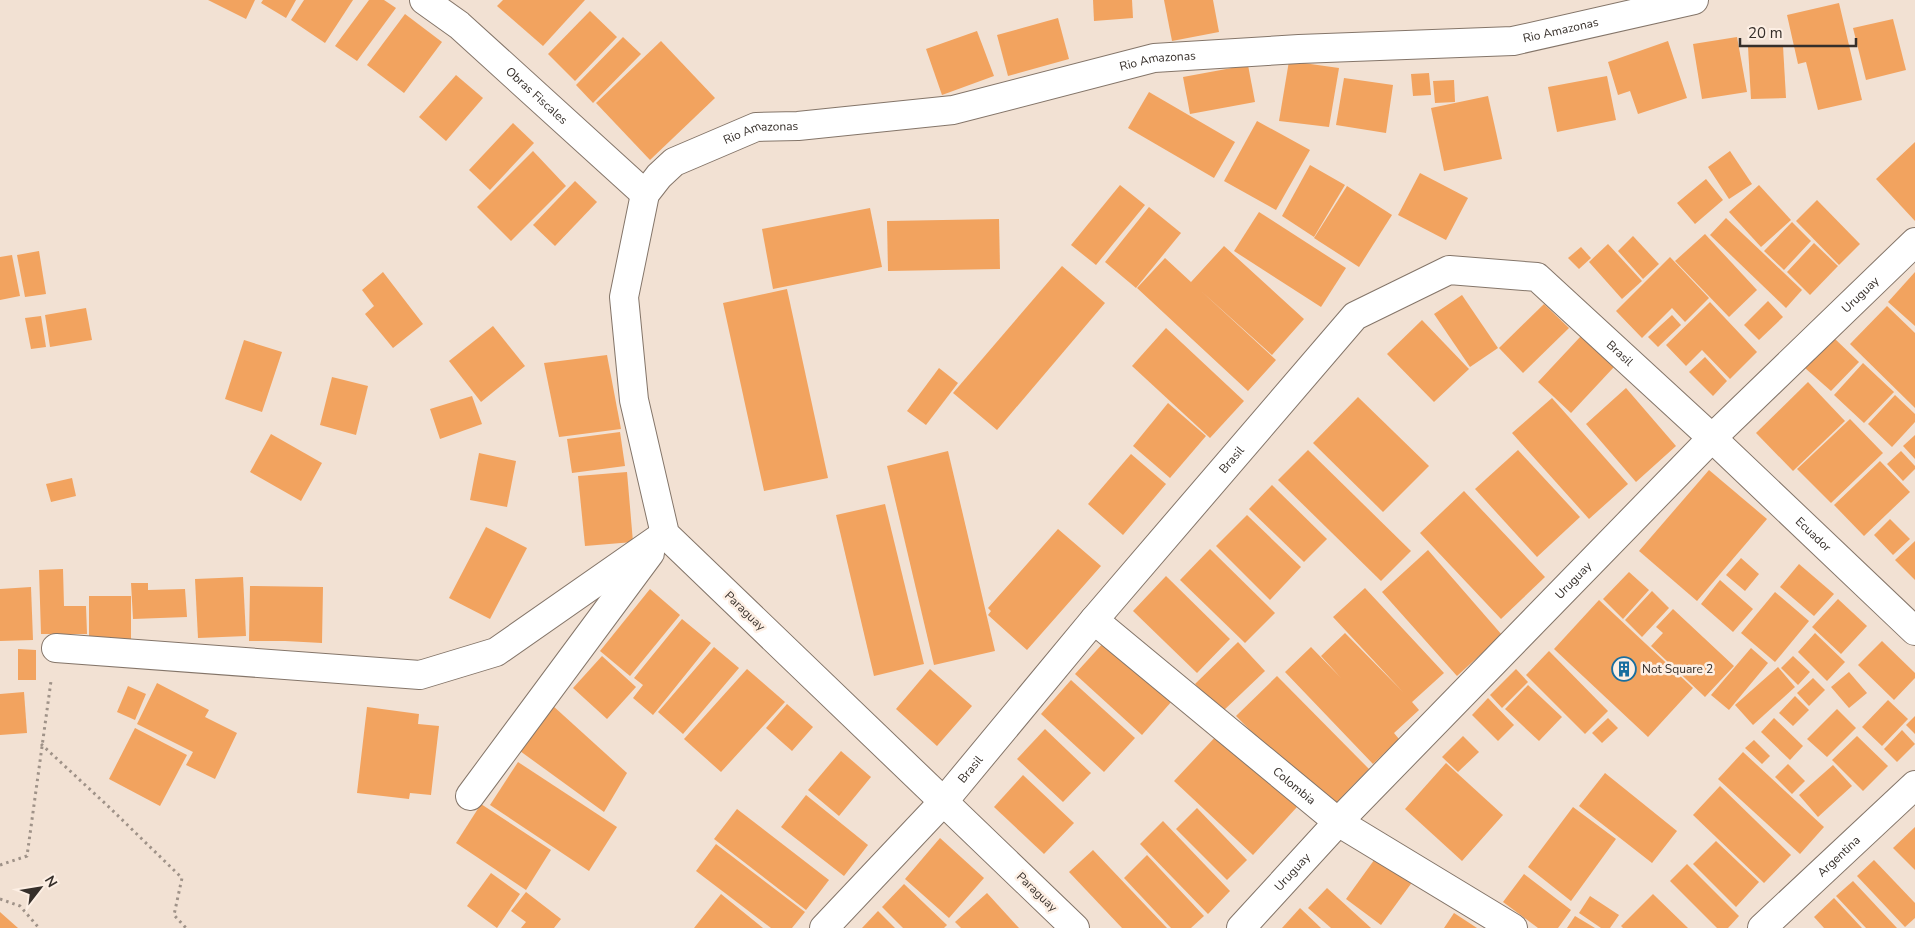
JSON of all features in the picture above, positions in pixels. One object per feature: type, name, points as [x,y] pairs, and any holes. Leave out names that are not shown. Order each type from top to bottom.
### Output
[{"type":"street","name":"Obras Fiscales","points":[[424,0],[460,26],[645,194]]},
{"type":"street","name":"Rio Amazonas","points":[[645,194],[659,176],[674,162],[756,127],[798,126],[953,110],[1154,58],[1299,49],[1513,42],[1694,0]]},
{"type":"street","points":[[470,796],[665,534],[634,400],[624,297],[645,194]]},
{"type":"street","name":"Uruguay","points":[[1241,928],[1338,822],[1712,438],[1915,242]]},
{"type":"street","name":"Brasil","points":[[824,928],[944,801],[1094,620],[1356,316],[1449,270],[1537,277],[1712,438]]},
{"type":"street","name":"Ecuador","points":[[1712,438],[1915,631]]},
{"type":"street","points":[[56,648],[420,675],[496,652],[665,534]]},
{"type":"street","name":"Paraguay","points":[[665,534],[1075,928]]},
{"type":"street","name":"Colombia","points":[[1094,620],[1338,822],[1513,928]]},
{"type":"street","name":"Argentina","points":[[1762,928],[1915,785]]},
{"type":"path","points":[[0,865],[27,856],[41,744],[56,648]]},
{"type":"path","points":[[41,744],[182,878],[174,915],[186,928]]},
{"type":"path","points":[[0,899],[20,906],[38,928]]},
{"type":"building","points":[[208,0],[255,0],[246,19]]},
{"type":"building","points":[[263,0],[296,0],[286,18],[261,3]]},
{"type":"building","points":[[304,0],[353,0],[325,43],[291,20]]},
{"type":"building","points":[[369,0],[384,0],[396,8],[357,61],[335,46]]},
{"type":"building","points":[[503,0],[585,0],[543,46],[497,6]]},
{"type":"building","points":[[1093,0],[1132,0],[1133,18],[1094,21]]},
{"type":"building","points":[[1164,0],[1213,0],[1219,32],[1172,41]]},
{"type":"building","points":[[1839,3],[1862,100],[1818,110],[1806,62],[1798,64],[1787,15]]},
{"type":"building","points":[[590,11],[617,37],[575,81],[548,54]]},
{"type":"building","points":[[405,14],[442,42],[404,93],[367,65]]},
{"type":"building","points":[[1058,18],[1069,59],[1008,76],[997,35]]},
{"type":"building","points":[[1893,19],[1906,70],[1866,80],[1853,28]]},
{"type":"building","points":[[977,31],[994,76],[942,95],[926,49]]},
{"type":"building","points":[[623,37],[641,54],[593,103],[576,85]]},
{"type":"building","points":[[1737,37],[1747,92],[1702,99],[1693,44]]},
{"type":"building","points":[[661,41],[715,98],[650,160],[596,103]]},
{"type":"building","points":[[1668,41],[1687,98],[1638,114],[1630,91],[1618,95],[1608,62]]},
{"type":"building","points":[[1783,46],[1786,98],[1751,99],[1748,47]]},
{"type":"building","points":[[1289,61],[1339,68],[1329,127],[1279,121]]},
{"type":"building","points":[[1248,65],[1255,102],[1190,114],[1183,77]]},
{"type":"building","points":[[1429,73],[1431,95],[1413,96],[1411,74]]},
{"type":"building","points":[[456,75],[483,98],[446,141],[419,117]]},
{"type":"building","points":[[1607,76],[1616,120],[1557,132],[1548,87]]},
{"type":"building","points":[[1344,78],[1393,85],[1386,133],[1336,125]]},
{"type":"building","points":[[1454,80],[1455,102],[1435,103],[1433,81]]},
{"type":"building","points":[[1149,92],[1235,142],[1214,178],[1128,128]]},
{"type":"building","points":[[1488,96],[1502,159],[1444,171],[1431,108]]},
{"type":"building","points":[[1257,121],[1310,150],[1276,210],[1224,181]]},
{"type":"building","points":[[513,123],[534,143],[490,190],[469,170]]},
{"type":"building","points":[[1915,142],[1915,221],[1876,179]]},
{"type":"building","points":[[533,151],[566,186],[511,241],[477,207]]},
{"type":"building","points":[[1730,151],[1752,184],[1729,199],[1708,167]]},
{"type":"building","points":[[1310,165],[1345,185],[1314,237],[1282,216]]},
{"type":"building","points":[[1420,173],[1468,198],[1446,240],[1398,215]]},
{"type":"building","points":[[1706,179],[1723,200],[1695,224],[1677,203]]},
{"type":"building","points":[[575,181],[597,202],[555,246],[533,225]]},
{"type":"building","points":[[1120,185],[1145,205],[1096,265],[1071,245]]},
{"type":"building","points":[[1759,185],[1791,220],[1761,247],[1729,212]]},
{"type":"building","points":[[1347,186],[1392,215],[1359,267],[1314,238]]},
{"type":"building","points":[[1817,200],[1860,244],[1839,265],[1796,221]]},
{"type":"building","points":[[1149,207],[1181,233],[1136,288],[1105,262]]},
{"type":"building","points":[[870,208],[882,267],[773,289],[762,229]]},
{"type":"building","points":[[1259,212],[1346,268],[1321,307],[1234,251]]},
{"type":"building","points":[[1726,218],[1802,290],[1786,308],[1710,235]]},
{"type":"building","points":[[999,219],[1000,269],[888,271],[887,221]]},
{"type":"building","points":[[1792,222],[1811,241],[1784,270],[1764,251]]},
{"type":"building","points":[[1705,234],[1757,290],[1729,317],[1675,261]]},
{"type":"building","points":[[1633,236],[1659,264],[1643,279],[1618,251]]},
{"type":"building","points":[[1814,243],[1838,266],[1810,295],[1787,272]]},
{"type":"building","points":[[1608,244],[1642,281],[1622,299],[1589,262]]},
{"type":"building","points":[[1224,246],[1304,319],[1272,355],[1201,291],[1276,360],[1248,391],[1137,288],[1165,258],[1191,282]]},
{"type":"building","points":[[1581,247],[1591,258],[1579,269],[1568,258]]},
{"type":"building","points":[[39,251],[46,294],[25,297],[17,255]]},
{"type":"building","points":[[12,255],[20,296],[0,300],[0,257]]},
{"type":"building","points":[[1670,257],[1709,298],[1685,322],[1672,308],[1642,338],[1616,311]]},
{"type":"building","points":[[1062,266],[1105,303],[997,430],[953,393]]},
{"type":"building","points":[[383,272],[423,324],[393,348],[365,314],[374,306],[362,290]]},
{"type":"building","points":[[1915,272],[1915,326],[1888,302]]},
{"type":"building","points":[[787,289],[828,478],[764,491],[723,303]]},
{"type":"building","points":[[1462,295],[1498,348],[1470,367],[1434,314]]},
{"type":"building","points":[[1768,301],[1783,317],[1759,340],[1744,325]]},
{"type":"building","points":[[1710,302],[1757,352],[1730,379],[1702,350],[1686,366],[1666,345]]},
{"type":"building","points":[[1544,304],[1569,328],[1523,373],[1499,348]]},
{"type":"building","points":[[1887,306],[1915,333],[1915,408],[1850,344]]},
{"type":"building","points":[[86,308],[92,340],[50,347],[45,315]]},
{"type":"building","points":[[1672,315],[1681,325],[1658,347],[1648,337]]},
{"type":"building","points":[[41,316],[46,347],[31,349],[25,318]]},
{"type":"building","points":[[1422,320],[1469,369],[1434,402],[1387,354]]},
{"type":"building","points":[[493,326],[525,366],[481,402],[449,361]]},
{"type":"building","points":[[1166,328],[1244,401],[1210,438],[1132,366]]},
{"type":"building","points":[[1581,336],[1614,367],[1571,413],[1538,382]]},
{"type":"building","points":[[1833,337],[1859,362],[1831,391],[1805,368]]},
{"type":"building","points":[[244,340],[282,352],[262,412],[225,399]]},
{"type":"building","points":[[607,355],[621,429],[559,437],[544,363]]},
{"type":"building","points":[[1705,357],[1727,381],[1713,396],[1689,372]]},
{"type":"building","points":[[1863,363],[1894,392],[1864,423],[1834,395]]},
{"type":"building","points":[[939,368],[958,383],[926,425],[907,411]]},
{"type":"building","points":[[332,377],[368,386],[356,435],[320,425]]},
{"type":"building","points":[[1808,382],[1845,421],[1793,471],[1756,433]]},
{"type":"building","points":[[1626,388],[1676,446],[1636,482],[1586,424]]},
{"type":"building","points":[[1895,395],[1915,414],[1915,422],[1892,447],[1868,424]]},
{"type":"building","points":[[472,396],[482,424],[440,439],[430,409]]},
{"type":"building","points":[[1358,397],[1429,466],[1383,512],[1313,443]]},
{"type":"building","points":[[1552,398],[1628,484],[1589,519],[1512,433]]},
{"type":"building","points":[[1168,403],[1206,436],[1170,478],[1133,446]]},
{"type":"building","points":[[1850,419],[1883,453],[1831,503],[1797,469]]},
{"type":"building","points":[[620,432],[625,466],[572,473],[567,439]]},
{"type":"building","points":[[271,434],[322,463],[301,501],[250,472]]},
{"type":"building","points":[[1915,435],[1915,459],[1903,446]]},
{"type":"building","points":[[1308,450],[1411,551],[1381,581],[1278,480]]},
{"type":"building","points":[[1518,450],[1580,517],[1537,557],[1475,489]]},
{"type":"building","points":[[948,451],[995,651],[934,665],[887,466]]},
{"type":"building","points":[[1901,451],[1915,466],[1915,469],[1903,481],[1887,464]]},
{"type":"building","points":[[479,453],[516,461],[507,507],[470,500]]},
{"type":"building","points":[[1131,454],[1166,484],[1123,535],[1088,504]]},
{"type":"building","points":[[1880,461],[1910,492],[1864,536],[1834,505]]},
{"type":"building","points":[[1709,470],[1767,519],[1697,601],[1639,551]]},
{"type":"building","points":[[627,472],[633,542],[585,546],[578,476]]},
{"type":"building","points":[[72,478],[76,496],[51,502],[46,484]]},
{"type":"building","points":[[1272,485],[1327,539],[1304,562],[1249,509]]},
{"type":"building","points":[[1464,491],[1545,577],[1501,619],[1420,533]]},
{"type":"building","points":[[885,504],[924,664],[874,676],[836,515]]},
{"type":"building","points":[[1247,515],[1301,567],[1270,600],[1216,546]]},
{"type":"building","points":[[1890,519],[1910,539],[1893,555],[1874,535]]},
{"type":"building","points":[[486,527],[527,548],[490,619],[449,598]]},
{"type":"building","points":[[1058,529],[1101,566],[1027,650],[988,615],[991,611],[988,608]]},
{"type":"building","points":[[1915,541],[1915,580],[1895,560]]},
{"type":"building","points":[[1210,549],[1275,613],[1245,643],[1180,580]]},
{"type":"building","points":[[1428,550],[1502,635],[1457,676],[1382,592]]},
{"type":"building","points":[[1741,558],[1759,574],[1745,591],[1726,575]]},
{"type":"building","points":[[1799,564],[1834,594],[1814,616],[1780,587]]},
{"type":"building","points":[[63,569],[64,606],[86,606],[87,634],[41,634],[39,570]]},
{"type":"building","points":[[1629,572],[1649,590],[1623,619],[1603,599]]},
{"type":"building","points":[[1166,576],[1230,639],[1197,673],[1133,611]]},
{"type":"building","points":[[243,577],[246,636],[198,638],[195,579]]},
{"type":"building","points":[[1720,580],[1753,609],[1733,632],[1701,604]]},
{"type":"building","points":[[131,583],[148,583],[148,590],[185,589],[187,617],[133,619]]},
{"type":"building","points":[[250,586],[323,587],[322,643],[249,641]]},
{"type":"building","points":[[31,587],[33,640],[0,641],[0,589]]},
{"type":"building","points":[[1365,588],[1444,673],[1412,702],[1419,710],[1394,733],[1399,739],[1373,764],[1285,672],[1311,647],[1341,678],[1321,656],[1345,633],[1403,692],[1333,617]]},
{"type":"building","points":[[650,589],[680,615],[630,676],[600,651]]},
{"type":"building","points":[[1652,591],[1669,608],[1642,637],[1625,620]]},
{"type":"building","points":[[1775,592],[1809,621],[1775,662],[1741,633]]},
{"type":"building","points":[[89,596],[131,596],[131,639],[89,639]]},
{"type":"building","points":[[1838,599],[1867,626],[1841,654],[1812,627]]},
{"type":"building","name":"Not Square 2","points":[[1599,600],[1693,688],[1648,737],[1554,649]]},
{"type":"building","points":[[1673,609],[1734,666],[1705,697],[1651,646],[1663,633],[1656,627]]},
{"type":"building","points":[[682,619],[711,643],[653,715],[633,698],[643,685],[634,678]]},
{"type":"building","points":[[1815,633],[1845,662],[1827,681],[1798,652]]},
{"type":"building","points":[[1105,641],[1172,701],[1142,735],[1075,674]]},
{"type":"building","points":[[1882,641],[1915,673],[1915,678],[1894,700],[1858,665]]},
{"type":"building","points":[[1238,642],[1265,671],[1222,712],[1195,684]]},
{"type":"building","points":[[714,647],[739,668],[683,734],[658,712]]},
{"type":"building","points":[[1751,648],[1768,663],[1729,710],[1711,695]]},
{"type":"building","points":[[18,649],[36,650],[36,680],[18,680]]},
{"type":"building","points":[[1549,651],[1608,711],[1585,734],[1526,675]]},
{"type":"building","points":[[602,656],[636,687],[607,719],[573,688]]},
{"type":"building","points":[[1793,656],[1810,672],[1798,685],[1781,668]]},
{"type":"building","points":[[1778,667],[1795,687],[1753,725],[1735,705]]},
{"type":"building","points":[[747,669],[785,702],[721,772],[684,739]]},
{"type":"building","points":[[930,669],[972,706],[937,746],[896,709]]},
{"type":"building","points":[[1516,669],[1528,682],[1502,708],[1490,695]]},
{"type":"building","points":[[1849,672],[1867,693],[1849,708],[1831,687]]},
{"type":"building","points":[[1277,676],[1369,769],[1329,810],[1236,716]]},
{"type":"building","points":[[1813,678],[1825,690],[1809,706],[1797,693]]},
{"type":"building","points":[[1071,680],[1135,738],[1104,772],[1041,714]]},
{"type":"building","points":[[157,683],[209,710],[205,717],[237,733],[215,779],[186,765],[193,752],[137,724]]},
{"type":"building","points":[[1528,685],[1562,717],[1539,741],[1505,709]]},
{"type":"building","points":[[128,686],[146,694],[135,720],[117,712]]},
{"type":"building","points":[[24,692],[27,733],[0,735],[0,694]]},
{"type":"building","points":[[1795,696],[1809,710],[1793,726],[1779,713]]},
{"type":"building","points":[[1488,698],[1514,725],[1498,741],[1472,715]]},
{"type":"building","points":[[1888,700],[1908,719],[1882,746],[1862,727]]},
{"type":"building","points":[[787,704],[813,727],[792,751],[766,728]]},
{"type":"building","points":[[552,705],[627,773],[604,812],[520,751]]},
{"type":"building","points":[[367,707],[419,714],[418,724],[439,726],[431,795],[410,793],[409,799],[357,793]]},
{"type":"building","points":[[1837,709],[1856,728],[1827,757],[1807,739]]},
{"type":"building","points":[[1915,716],[1915,734],[1906,725]]},
{"type":"building","points":[[1608,718],[1618,728],[1602,743],[1592,733]]},
{"type":"building","points":[[1774,718],[1803,746],[1790,760],[1761,732]]},
{"type":"building","points":[[135,728],[187,755],[160,806],[109,779]]},
{"type":"building","points":[[1045,729],[1091,773],[1063,802],[1017,759]]},
{"type":"building","points":[[1902,730],[1915,744],[1897,762],[1884,749]]},
{"type":"building","points":[[1219,733],[1297,807],[1253,855],[1174,781]]},
{"type":"building","points":[[1463,736],[1479,752],[1458,772],[1442,757]]},
{"type":"building","points":[[1857,736],[1888,766],[1863,791],[1832,760]]},
{"type":"building","points":[[1754,740],[1770,756],[1762,764],[1745,748]]},
{"type":"building","points":[[841,751],[871,777],[839,816],[808,790]]},
{"type":"building","points":[[1743,752],[1824,827],[1800,854],[1718,779]]},
{"type":"building","points":[[518,762],[617,827],[589,871],[490,805]]},
{"type":"building","points":[[1446,763],[1503,815],[1462,861],[1405,809]]},
{"type":"building","points":[[1788,764],[1805,781],[1792,794],[1775,777]]},
{"type":"building","points":[[1833,765],[1852,786],[1818,817],[1799,795]]},
{"type":"building","points":[[1605,773],[1677,831],[1652,863],[1579,806]]},
{"type":"building","points":[[1023,775],[1074,823],[1044,854],[994,807]]},
{"type":"building","points":[[1720,786],[1791,855],[1764,883],[1693,815]]},
{"type":"building","points":[[806,795],[868,845],[844,876],[781,827]]},
{"type":"building","points":[[481,804],[551,850],[526,890],[456,843]]},
{"type":"building","points":[[1573,807],[1616,839],[1571,901],[1528,867]]},
{"type":"building","points":[[1197,808],[1247,860],[1227,880],[1176,829]]},
{"type":"building","points":[[737,809],[829,880],[806,910],[714,839]]},
{"type":"building","points":[[1163,821],[1230,891],[1208,914],[1140,844]]},
{"type":"building","points":[[1915,827],[1915,870],[1893,848]]},
{"type":"building","points":[[940,838],[984,878],[949,918],[905,879]]},
{"type":"building","points":[[1716,841],[1759,882],[1736,907],[1693,864]]},
{"type":"building","points":[[716,844],[805,912],[792,928],[771,928],[696,871]]},
{"type":"building","points":[[1093,850],[1167,928],[1122,928],[1069,872]]},
{"type":"building","points":[[1147,855],[1204,916],[1191,928],[1171,928],[1124,878]]},
{"type":"building","points":[[1377,856],[1413,881],[1381,925],[1346,899]]},
{"type":"building","points":[[1874,860],[1915,903],[1915,918],[1905,927],[1857,876]]},
{"type":"building","points":[[1687,864],[1739,916],[1728,928],[1717,928],[1670,881]]},
{"type":"building","points":[[491,873],[520,894],[497,928],[467,906]]},
{"type":"building","points":[[1524,874],[1571,910],[1558,928],[1538,928],[1503,902]]},
{"type":"building","points":[[1853,881],[1897,928],[1866,928],[1836,896]]},
{"type":"building","points":[[904,884],[947,925],[944,928],[903,928],[882,907]]},
{"type":"building","points":[[1327,888],[1371,928],[1331,928],[1308,908]]},
{"type":"building","points":[[526,892],[561,919],[554,928],[521,928],[526,922],[511,911]]},
{"type":"building","points":[[987,893],[1019,928],[961,928],[955,922]]},
{"type":"building","points":[[721,894],[763,928],[694,928]]},
{"type":"building","points":[[1653,894],[1688,928],[1623,928],[1621,926]]},
{"type":"building","points":[[1590,896],[1619,915],[1610,928],[1601,928],[1579,913]]},
{"type":"building","points":[[1834,898],[1862,928],[1824,928],[1814,917]]},
{"type":"building","points":[[1300,908],[1321,928],[1282,928]]},
{"type":"building","points":[[878,911],[895,928],[862,928]]},
{"type":"building","points":[[0,912],[18,928],[0,928]]},
{"type":"building","points":[[1454,913],[1477,928],[1444,928]]},
{"type":"building","points":[[1575,916],[1595,928],[1567,928]]},
{"type":"place","name":"Not Square 2","points":[[1624,669]]}]
